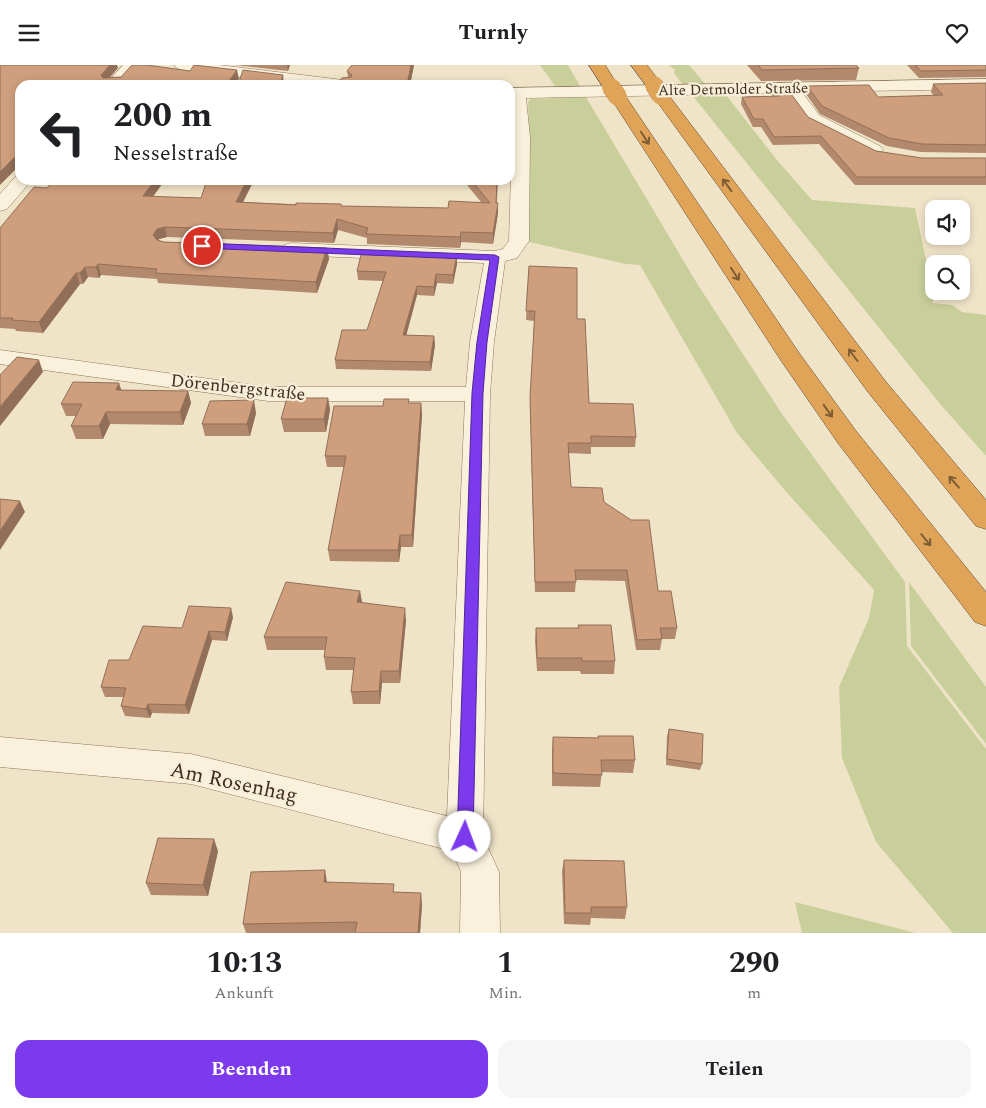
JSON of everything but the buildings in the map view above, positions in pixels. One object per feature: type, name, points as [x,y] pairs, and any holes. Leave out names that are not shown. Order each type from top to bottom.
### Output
[{"type":"highway","points":[[597,65],[790,357],[847,437],[986,614]]},
{"type":"highway","points":[[639,65],[871,379],[986,519]]},
{"type":"street","points":[[118,80],[132,65]]},
{"type":"street","points":[[182,65],[303,80]]},
{"type":"street","name":"Alte Detmolder Straße","points":[[515,93],[986,85]]},
{"type":"street","points":[[791,88],[804,110],[813,119],[861,144],[889,155]]},
{"type":"street","points":[[268,248],[495,257],[510,254],[519,241],[521,137],[515,99]]},
{"type":"street","points":[[0,205],[18,185]]},
{"type":"street","points":[[480,933],[480,872],[465,837],[478,393],[482,342],[495,257]]},
{"type":"street","name":"Dörenbergstraße","points":[[0,357],[268,394],[478,393]]},
{"type":"street","name":"Am Rosenhag","points":[[0,751],[191,769],[465,837]]},
{"type":"green space","points":[[540,65],[568,65],[580,86],[555,86]]},
{"type":"green space","points":[[669,65],[689,65],[705,84],[684,86],[674,73],[675,70]]},
{"type":"green space","points":[[692,95],[726,95],[777,160],[812,200],[915,208],[925,255],[925,300],[952,305],[962,312],[986,315],[986,456],[941,405]]},
{"type":"green space","points":[[586,97],[698,285],[782,414],[905,582],[907,646],[986,749],[986,933],[953,933],[876,842],[842,758],[839,687],[869,618],[874,590],[782,487],[737,433],[640,265],[626,264],[529,242],[530,144],[528,102],[531,99]]},
{"type":"green space","points":[[909,582],[986,687],[986,744],[911,646]]},
{"type":"green space","points":[[795,902],[916,933],[802,933]]},
{"type":"route","points":[[202,246],[495,257],[482,342],[478,393],[465,837]]}]
